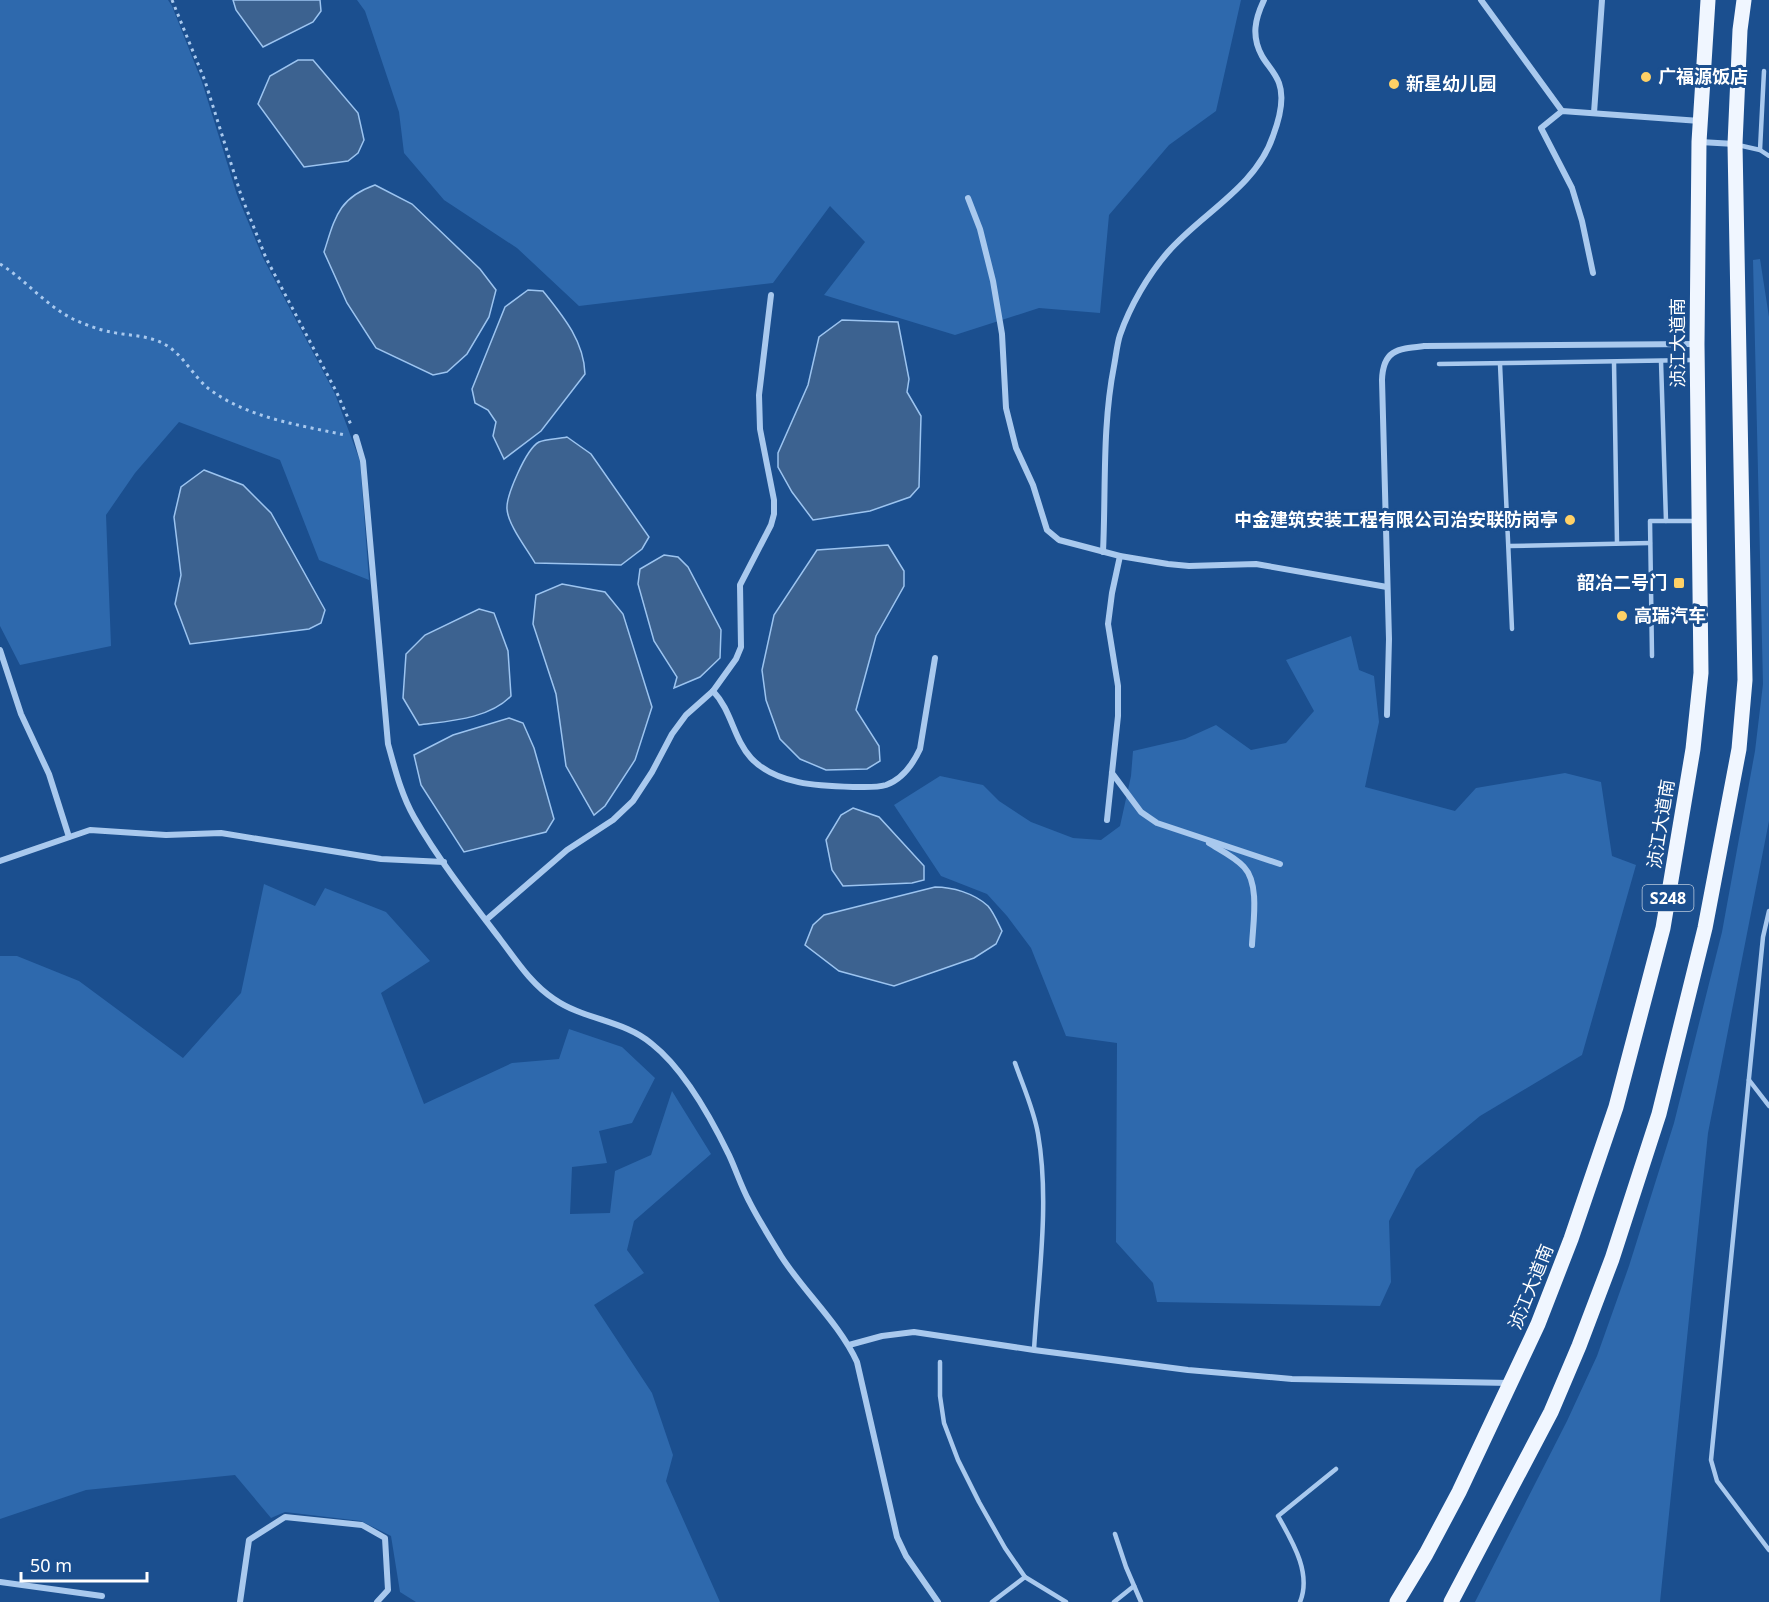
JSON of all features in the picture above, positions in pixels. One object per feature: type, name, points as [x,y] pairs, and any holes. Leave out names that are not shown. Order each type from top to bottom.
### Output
[{"type":"main road","name":"浈江大道南","points":[[1397,1602],[1459,1492],[1538,1324],[1567,1250],[1616,1107],[1663,928],[1693,749],[1701,674],[1697,360],[1699,142],[1708,0]]},
{"type":"main road","name":"S248","points":[[1451,1602],[1551,1412],[1608,1270],[1659,1114],[1705,928],[1739,749],[1745,680],[1735,144],[1740,30],[1744,0]]},
{"type":"street","points":[[1103,552],[1105,439],[1109,391],[1120,335],[1142,287],[1167,254],[1192,227],[1228,197],[1260,165],[1278,121],[1281,100],[1280,85],[1255,39],[1254,24],[1264,0]]},
{"type":"street","points":[[1481,0],[1562,111]]},
{"type":"street","points":[[1594,113],[1602,0]]},
{"type":"street","points":[[1593,273],[1572,188],[1541,128],[1562,111],[1700,121]]},
{"type":"street","points":[[1699,142],[1735,144]]},
{"type":"street","points":[[968,198],[980,229],[993,280],[1002,334],[1006,408],[1016,448],[1033,485],[1047,530],[1059,540],[1120,556],[1189,566],[1256,564],[1387,587]]},
{"type":"street","points":[[486,920],[567,850],[614,820],[633,801],[652,772],[672,734],[686,715],[713,691],[732,665],[741,647],[740,585],[771,525],[774,514],[774,500],[760,429],[759,395],[771,295]]},
{"type":"street","points":[[1387,715],[1389,639],[1382,380],[1384,363],[1392,353],[1424,346],[1697,344]]},
{"type":"street","points":[[356,437],[363,461],[388,744],[398,780],[413,815],[486,920],[541,990],[576,1011],[633,1031],[652,1043],[669,1060],[705,1112],[729,1155],[749,1201],[780,1255],[801,1286],[849,1345],[857,1362],[897,1537],[906,1556],[938,1602]]},
{"type":"street","points":[[1107,820],[1118,716],[1118,686],[1108,624],[1120,556]]},
{"type":"street","points":[[0,650],[21,714],[48,774],[69,837]]},
{"type":"street","points":[[713,691],[727,709],[739,740],[760,766],[797,782],[833,787],[876,787],[896,780],[915,759],[920,749],[935,658]]},
{"type":"street","points":[[1112,772],[1141,812],[1157,823],[1280,864]]},
{"type":"street","points":[[0,861],[90,830],[166,835],[221,833],[381,859],[444,862]]},
{"type":"street","points":[[1202,837],[1244,867],[1252,879],[1254,890],[1252,945]]},
{"type":"street","points":[[849,1345],[882,1336],[914,1332],[1188,1370],[1292,1378],[1510,1383]]},
{"type":"street","points":[[240,1602],[249,1540],[285,1517],[362,1526],[385,1538],[388,1590],[377,1602]]},
{"type":"street","points":[[0,1582],[102,1596]]},
{"type":"lane","points":[[1760,150],[1764,71]]},
{"type":"lane","points":[[1735,144],[1760,150],[1769,156]]},
{"type":"lane","points":[[1439,364],[1697,360]]},
{"type":"lane","points":[[1661,361],[1666,521]]},
{"type":"lane","points":[[1614,362],[1617,543]]},
{"type":"lane","points":[[1500,364],[1512,629]]},
{"type":"lane","points":[[1652,656],[1650,520],[1700,521]]},
{"type":"lane","points":[[1509,546],[1650,543]]},
{"type":"lane","points":[[1769,911],[1764,937],[1711,1460],[1718,1481],[1769,1550]]},
{"type":"lane","points":[[1015,1063],[1037,1130],[1042,1162],[1043,1201],[1034,1350]]},
{"type":"lane","points":[[1749,1080],[1769,1106]]},
{"type":"lane","points":[[940,1362],[940,1396],[944,1424],[958,1460],[990,1521],[1025,1577],[1066,1602]]},
{"type":"lane","points":[[1300,1602],[1303,1594],[1300,1560],[1278,1516],[1336,1469]]},
{"type":"lane","points":[[1115,1534],[1141,1602]]},
{"type":"lane","points":[[992,1602],[1025,1577]]},
{"type":"lane","points":[[1114,1602],[1134,1586]]},
{"type":"path","points":[[172,0],[206,81],[241,195],[266,258],[337,393],[356,437]]},
{"type":"path","points":[[0,264],[22,280],[43,300],[72,318],[110,332],[154,339],[168,345],[204,385],[226,402],[274,420],[356,437]]},
{"type":"shaded area","points":[[0,0],[168,0],[172,6],[202,82],[237,195],[263,258],[335,394],[360,461],[369,580],[319,560],[280,460],[179,422],[135,473],[106,515],[111,646],[20,665],[0,626]]},
{"type":"shaded area","points":[[233,0],[320,0],[321,11],[313,22],[263,47],[236,10]]},
{"type":"shaded area","points":[[357,0],[1241,0],[1216,111],[1169,145],[1109,215],[1100,313],[1039,308],[955,335],[824,295],[865,242],[830,206],[773,283],[579,306],[517,248],[444,200],[404,153],[399,112],[365,11]]},
{"type":"shaded area","points":[[298,60],[313,60],[358,113],[364,140],[358,153],[348,161],[304,167],[258,104],[270,76]]},
{"type":"shaded area","points":[[375,185],[412,204],[480,269],[496,290],[489,317],[467,354],[447,372],[433,375],[376,348],[347,303],[324,252],[335,219],[346,203],[353,196]]},
{"type":"shaded area","points":[[1760,259],[1769,317],[1769,821],[1708,1133],[1660,1602],[1475,1602],[1567,1421],[1597,1356],[1629,1266],[1674,1123],[1722,932],[1755,751],[1763,684],[1753,260]]},
{"type":"shaded area","points":[[528,290],[543,291],[565,320],[577,340],[585,374],[541,431],[504,459],[493,436],[496,422],[488,410],[475,403],[472,389],[505,307]]},
{"type":"shaded area","points":[[842,320],[898,322],[909,379],[907,392],[921,416],[919,487],[910,497],[870,511],[813,520],[792,492],[778,467],[778,453],[808,385],[819,337]]},
{"type":"shaded area","points":[[567,437],[591,454],[649,537],[642,549],[621,565],[535,563],[518,537],[508,515],[510,494],[518,473],[534,446],[545,440]]},
{"type":"shaded area","points":[[204,470],[243,485],[271,513],[325,610],[321,623],[309,629],[190,644],[175,604],[181,575],[174,517],[181,487]]},
{"type":"shaded area","points":[[888,545],[904,571],[904,586],[876,636],[856,710],[879,746],[880,761],[867,769],[826,770],[800,759],[780,739],[766,700],[762,670],[774,615],[817,550]]},
{"type":"shaded area","points":[[664,555],[678,557],[688,567],[721,630],[720,658],[700,677],[674,688],[677,677],[654,641],[638,584],[640,569]]},
{"type":"shaded area","points":[[562,584],[605,592],[623,614],[652,707],[635,760],[605,806],[594,815],[566,766],[556,694],[533,624],[536,595]]},
{"type":"shaded area","points":[[479,609],[494,613],[508,651],[511,696],[492,710],[468,718],[419,725],[403,698],[406,654],[425,635]]},
{"type":"shaded area","points":[[1351,636],[1359,670],[1374,676],[1379,722],[1365,787],[1455,811],[1476,788],[1565,773],[1601,782],[1612,856],[1636,865],[1582,1055],[1480,1116],[1416,1169],[1389,1221],[1391,1282],[1380,1306],[1157,1302],[1153,1283],[1116,1242],[1117,1043],[1066,1036],[1031,948],[987,894],[941,876],[894,805],[940,776],[983,785],[999,801],[1031,822],[1073,838],[1101,840],[1120,826],[1131,776],[1133,751],[1185,739],[1216,725],[1251,750],[1286,743],[1314,711],[1286,660]]},
{"type":"shaded area","points":[[509,718],[523,723],[534,748],[554,819],[546,832],[464,852],[421,785],[414,755],[453,735]]},
{"type":"shaded area","points":[[853,808],[879,817],[924,866],[924,880],[912,883],[843,886],[832,870],[826,840],[841,815]]},
{"type":"shaded area","points":[[264,884],[315,906],[325,888],[386,912],[430,961],[381,993],[424,1104],[512,1063],[559,1059],[569,1029],[622,1047],[655,1078],[632,1123],[599,1131],[607,1163],[572,1167],[570,1214],[610,1213],[615,1171],[651,1155],[672,1091],[711,1154],[634,1221],[627,1250],[644,1273],[594,1305],[652,1393],[673,1455],[666,1481],[720,1602],[416,1602],[400,1592],[391,1536],[361,1521],[285,1512],[271,1518],[235,1475],[86,1490],[0,1519],[0,956],[17,956],[79,981],[183,1058],[241,993]]},
{"type":"shaded area","points":[[935,887],[963,892],[988,906],[1002,931],[996,944],[974,958],[894,986],[839,971],[805,945],[813,925],[824,915]]},
{"type":"place","name":"广福源饭店","points":[[1646,77]]},
{"type":"place","name":"新星幼儿园","points":[[1394,84]]},
{"type":"place","name":"中金建筑安装工程有限公司治安联防岗亭","points":[[1570,520]]},
{"type":"place","name":"韶冶二号门","points":[[1679,583]]},
{"type":"place","name":"高瑞汽车","points":[[1622,616]]}]
